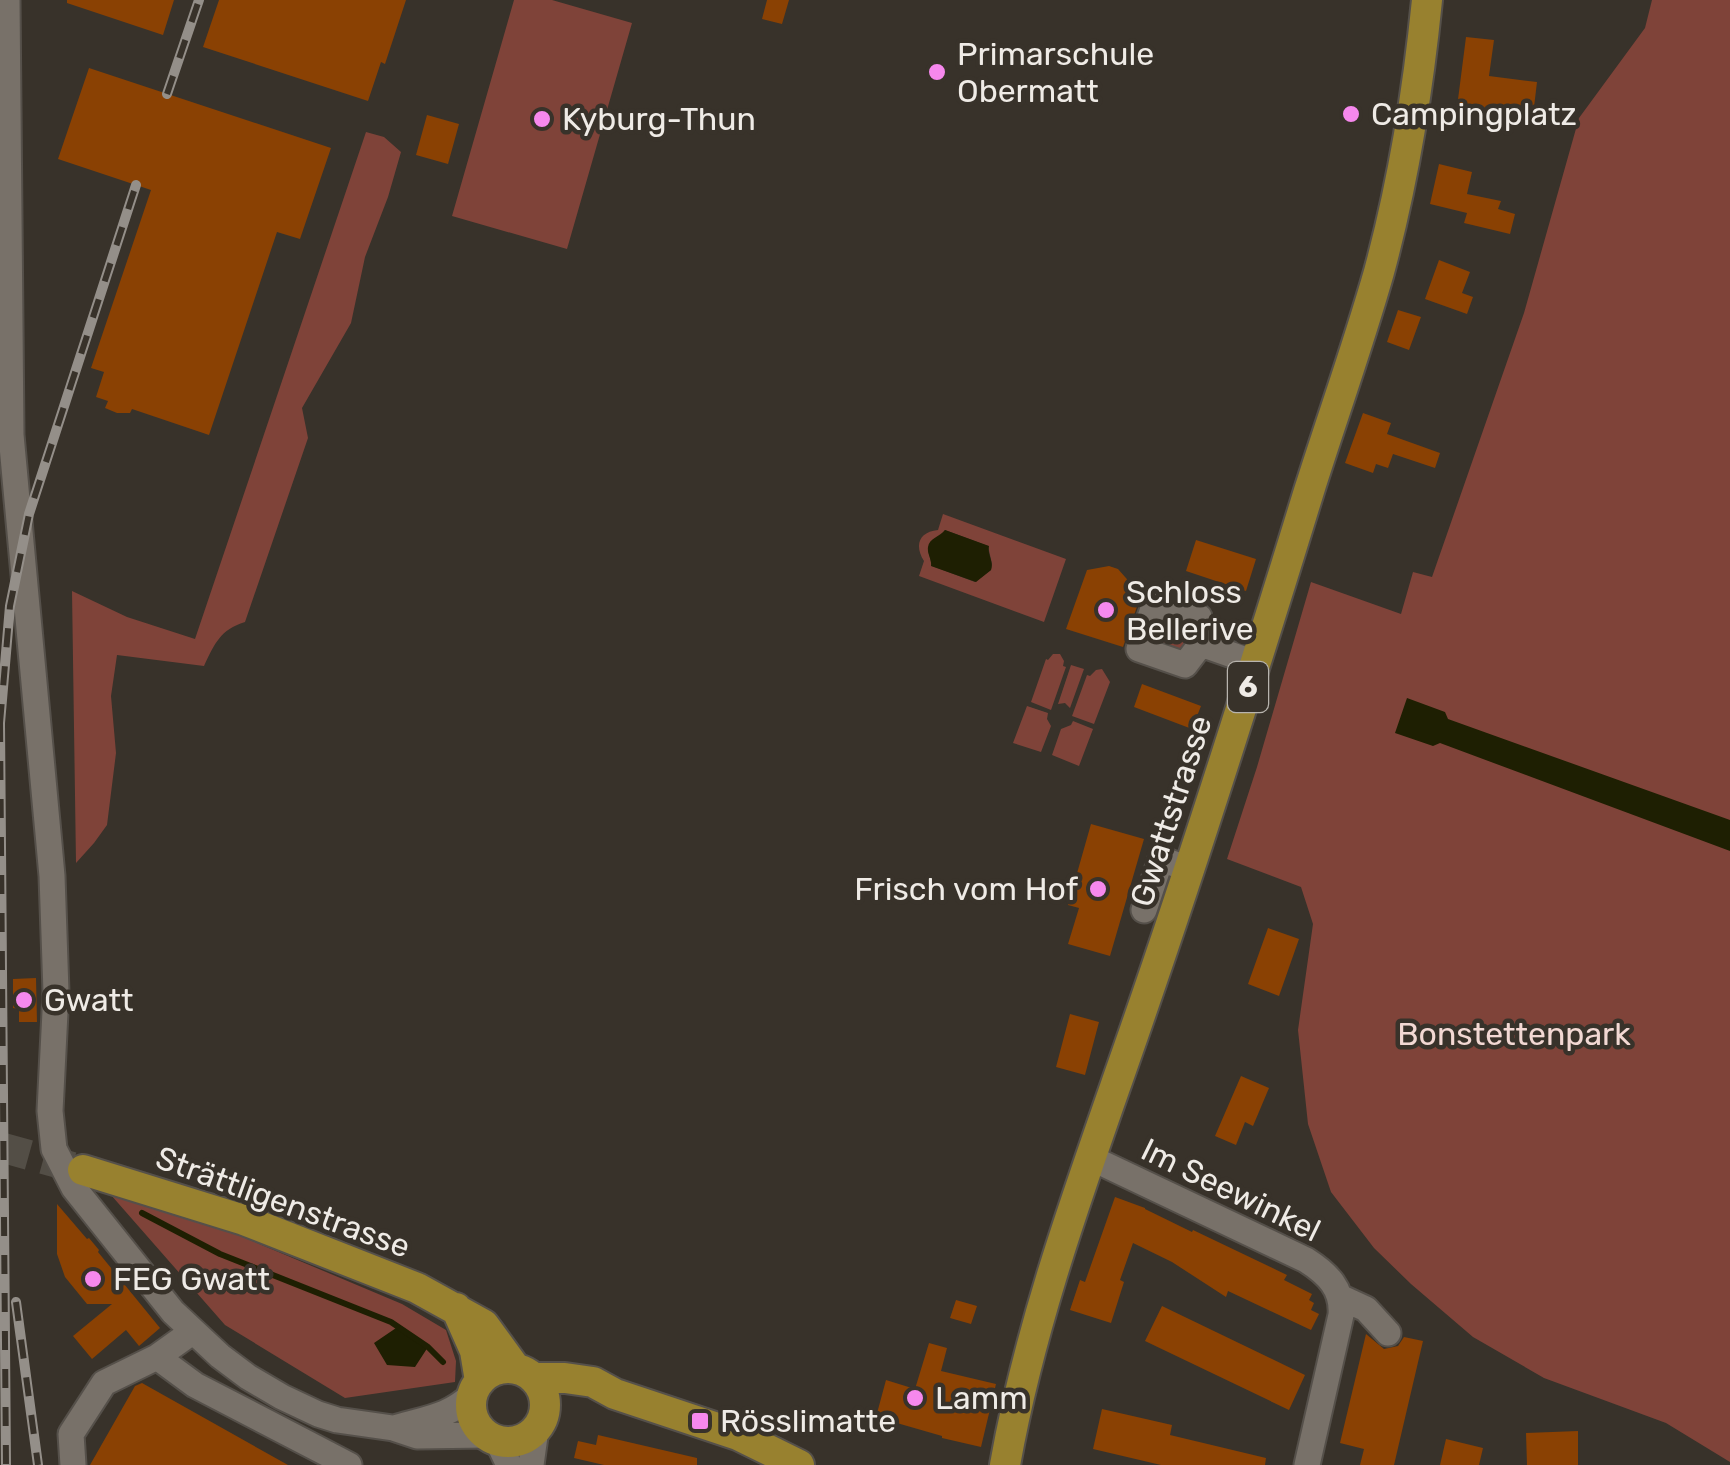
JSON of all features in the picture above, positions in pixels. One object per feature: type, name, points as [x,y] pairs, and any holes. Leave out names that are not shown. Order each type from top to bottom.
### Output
[{"type":"main road","name":"Gwattstrasse","points":[[1006,1465],[1041,1311],[1089,1158],[1190,870],[1368,308],[1389,234],[1415,98],[1428,0]]},
{"type":"main road","name":"Strättligenstrasse","points":[[83,1170],[275,1231],[417,1288],[484,1325],[525,1374]]},
{"type":"main road","points":[[456,1308],[475,1351],[476,1388],[471,1404],[474,1421],[497,1447],[518,1440],[562,1402],[616,1394]]},
{"type":"main road","points":[[476,1388],[493,1371],[592,1382],[616,1394],[738,1435],[798,1465]]},
{"type":"main road","points":[[525,1374],[543,1394],[540,1421]]},
{"type":"street","points":[[7,0],[11,435],[52,876],[56,992],[50,1111],[54,1148],[74,1188],[192,1332],[282,1398],[336,1420],[497,1447]]},
{"type":"street","points":[[1201,644],[1256,663]]},
{"type":"street","points":[[1144,910],[1161,859],[1190,870]]},
{"type":"street","name":"Im Seewinkel","points":[[1089,1158],[1306,1260],[1332,1281],[1340,1297],[1366,1309],[1388,1333]]},
{"type":"street","points":[[1307,1465],[1340,1321],[1340,1297]]},
{"type":"street","points":[[73,1465],[71,1434],[104,1383],[157,1358],[192,1332]]},
{"type":"street","points":[[157,1358],[194,1385],[349,1465]]},
{"type":"street","points":[[393,1428],[440,1416],[461,1405],[476,1388]]},
{"type":"street","points":[[531,1465],[540,1421]]},
{"type":"green space","name":"Kyburg-Thun","points":[[514,0],[552,0],[632,23],[567,249],[452,216]]},
{"type":"green space","name":"Bonstettenpark","points":[[1652,0],[1730,0],[1730,1462],[1666,1423],[1544,1378],[1473,1337],[1374,1248],[1331,1192],[1308,1124],[1298,1030],[1313,924],[1301,887],[1227,859],[1311,582],[1401,614],[1413,572],[1432,577],[1524,313],[1579,118],[1645,28]]},
{"type":"green space","points":[[366,132],[384,137],[401,152],[365,257],[351,323],[302,408],[308,438],[245,622],[219,638],[204,666],[117,655],[111,696],[116,753],[107,825],[76,863],[72,591],[127,617],[195,639]]},
{"type":"green space","points":[[943,514],[1066,559],[1044,622],[919,576],[924,561],[920,540],[926,533],[938,530]],"holes":[[[945,530],[988,546],[991,570],[975,582],[932,566],[928,550]]]},
{"type":"green space","points":[[1163,616],[1191,627],[1193,633],[1182,651],[1154,640]]},
{"type":"green space","points":[[1060,654],[1066,667],[1051,710],[1031,702],[1046,659]]},
{"type":"green space","points":[[1071,665],[1084,669],[1070,708],[1065,703],[1058,704]]},
{"type":"green space","points":[[1102,669],[1110,682],[1094,724],[1072,716],[1087,675]]},
{"type":"green space","points":[[1027,706],[1048,713],[1051,726],[1041,752],[1013,743]]},
{"type":"green space","points":[[1073,721],[1093,729],[1079,766],[1052,755],[1061,729]]},
{"type":"green space","points":[[111,1195],[224,1229],[402,1304],[446,1330],[456,1361],[455,1382],[345,1398],[225,1325]]},
{"type":"shaded area","points":[[945,530],[989,546],[991,570],[976,582],[931,566],[929,544]]},
{"type":"shaded area","points":[[1407,698],[1445,712],[1448,719],[1730,820],[1730,851],[1440,743],[1433,746],[1395,733]]},
{"type":"shaded area","points":[[399,1326],[428,1347],[415,1367],[387,1365],[374,1343]]},
{"type":"building","points":[[67,0],[174,0],[163,35]]},
{"type":"building","points":[[219,0],[406,0],[368,101],[203,47]]},
{"type":"building","points":[[767,0],[789,0],[782,24],[762,19]]},
{"type":"building","points":[[1466,37],[1494,40],[1489,76],[1537,82],[1532,124],[1456,115]]},
{"type":"building","points":[[89,68],[331,148],[300,239],[277,232],[209,435],[132,409],[130,413],[117,413],[105,408],[108,401],[96,397],[104,372],[91,368],[151,190],[58,159]]},
{"type":"building","points":[[427,115],[459,124],[448,164],[416,155]]},
{"type":"building","points":[[1439,164],[1472,172],[1467,194],[1501,201],[1498,209],[1515,214],[1510,234],[1464,223],[1467,213],[1430,204]]},
{"type":"building","points":[[1439,260],[1470,272],[1462,293],[1473,297],[1467,314],[1425,299]]},
{"type":"building","points":[[1398,310],[1421,317],[1409,350],[1387,342]]},
{"type":"building","points":[[1363,413],[1391,423],[1387,434],[1440,453],[1435,468],[1393,454],[1388,468],[1376,464],[1373,473],[1345,463]]},
{"type":"building","points":[[1196,540],[1256,559],[1246,591],[1186,571]]},
{"type":"building","name":"Schloss Bellerive","points":[[1109,566],[1145,591],[1123,647],[1066,629],[1087,570]]},
{"type":"building","points":[[1142,684],[1201,706],[1192,729],[1134,707]]},
{"type":"building","name":"Frisch vom Hof","points":[[1091,824],[1144,839],[1110,956],[1068,944],[1079,908],[1068,905]]},
{"type":"building","points":[[1268,928],[1299,939],[1279,996],[1248,984]]},
{"type":"building","name":"Gwatt","points":[[36,978],[37,1022],[19,1022],[19,1009],[13,1008],[13,979]]},
{"type":"building","points":[[1070,1014],[1099,1022],[1085,1075],[1056,1067]]},
{"type":"building","points":[[1241,1076],[1269,1088],[1253,1126],[1245,1122],[1236,1145],[1215,1136]]},
{"type":"building","points":[[1115,1197],[1287,1275],[1284,1280],[1312,1294],[1311,1310],[1319,1314],[1311,1330],[1228,1291],[1226,1297],[1172,1262],[1133,1243],[1111,1323],[1070,1310],[1080,1280],[1085,1282]]},
{"type":"building","name":"FEG Gwatt","points":[[57,1204],[160,1328],[139,1346],[126,1330],[92,1359],[73,1336],[112,1304],[87,1304],[65,1277],[57,1254]]},
{"type":"building","points":[[956,1300],[977,1306],[971,1324],[950,1318]]},
{"type":"building","points":[[1162,1306],[1305,1375],[1289,1410],[1145,1341]]},
{"type":"building","points":[[1366,1334],[1384,1349],[1398,1346],[1404,1337],[1423,1341],[1394,1465],[1360,1465],[1364,1449],[1340,1443]]},
{"type":"building","points":[[929,1343],[947,1348],[941,1371],[996,1384],[981,1447],[876,1417],[886,1380],[915,1389]]},
{"type":"building","points":[[142,1383],[288,1465],[90,1465],[135,1386]]},
{"type":"building","points":[[1102,1409],[1172,1425],[1170,1435],[1266,1458],[1265,1465],[1161,1465],[1093,1449]]},
{"type":"building","points":[[1578,1431],[1578,1465],[1527,1465],[1526,1433]]},
{"type":"building","points":[[598,1435],[697,1458],[697,1465],[604,1465],[574,1458],[578,1441],[596,1445]]},
{"type":"building","points":[[1446,1439],[1483,1448],[1479,1465],[1440,1465]]},
{"type":"waterway","points":[[142,1213],[220,1254],[391,1322],[443,1362]]},
{"type":"tunnel","points":[[0,1147],[83,1170]]},
{"type":"railway","points":[[167,94],[199,0]]},
{"type":"railway","points":[[0,723],[10,606],[29,514],[136,185]]},
{"type":"railway","points":[[0,723],[6,1465]]},
{"type":"railway","points":[[16,1302],[38,1465]]},
{"type":"place","name":"Primarschule Obermatt","points":[[937,72]]},
{"type":"place","name":"Campingplatz","points":[[1351,114]]},
{"type":"place","name":"Kyburg-Thun","points":[[542,119]]},
{"type":"place","name":"Schloss Bellerive","points":[[1106,610]]},
{"type":"place","name":"Frisch vom Hof","points":[[1098,889]]},
{"type":"place","name":"Gwatt","points":[[24,1000]]},
{"type":"place","name":"FEG Gwatt","points":[[93,1279]]},
{"type":"place","name":"Lamm","points":[[915,1398]]},
{"type":"place","name":"Rösslimatte","points":[[700,1421]]}]
